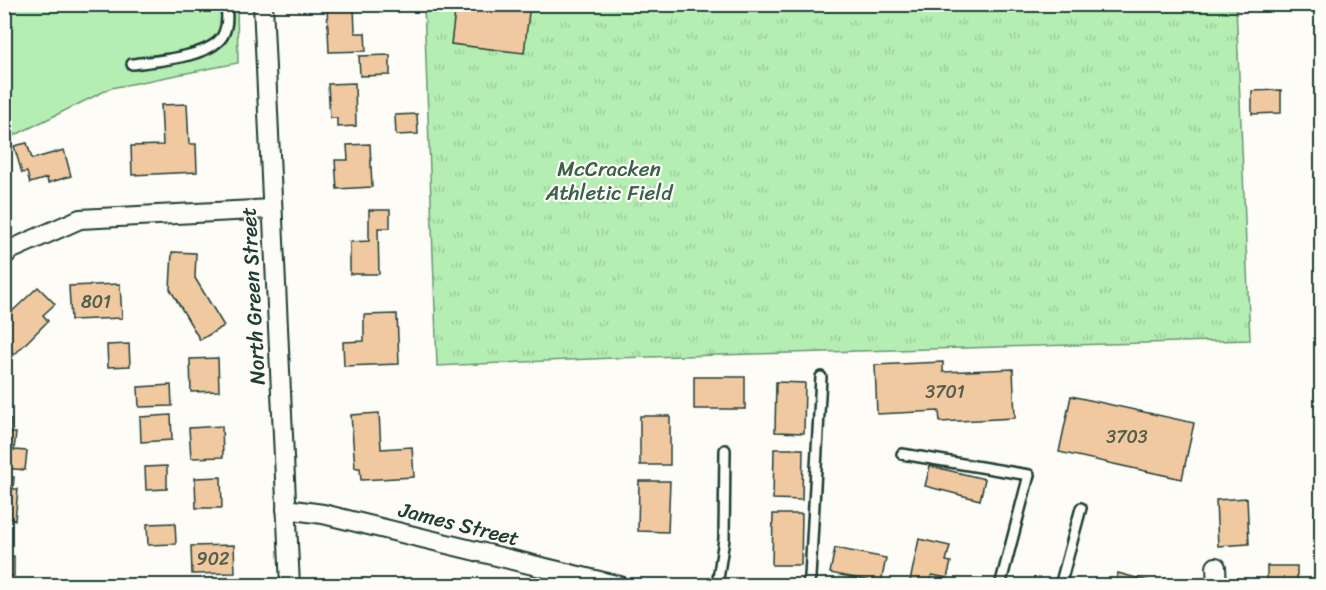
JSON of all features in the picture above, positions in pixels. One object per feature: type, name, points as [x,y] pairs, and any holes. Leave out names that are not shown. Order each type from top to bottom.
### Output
[{"type":"street","name":"North Green Street","points":[[263,4],[290,585]]},
{"type":"street","points":[[4,256],[10,250],[80,219],[272,209]]},
{"type":"street","name":"James Street","points":[[286,509],[323,514],[620,585]]},
{"type":"street","points":[[1216,567],[1217,585]]},
{"type":"lane","points":[[132,64],[192,55],[211,48],[224,35],[227,21],[226,4]]},
{"type":"lane","points":[[807,585],[810,578],[821,377]]},
{"type":"lane","points":[[717,585],[724,539],[725,450]]},
{"type":"lane","points":[[902,454],[1029,475],[1000,585]]},
{"type":"lane","points":[[1060,585],[1081,508]]},
{"type":"green space","points":[[5,5],[237,5],[238,63],[111,88],[5,140]]},
{"type":"green space","name":"McCracken Athletic Field","points":[[424,5],[1236,5],[1250,340],[613,358],[437,366]]},
{"type":"building","points":[[456,4],[530,4],[524,53],[451,44]]},
{"type":"building","points":[[354,5],[355,33],[365,33],[366,51],[329,52],[327,6]]},
{"type":"building","points":[[390,55],[390,75],[360,76],[359,56]]},
{"type":"building","points":[[355,83],[356,126],[337,127],[337,118],[330,118],[328,84]]},
{"type":"building","points":[[1281,90],[1281,113],[1252,114],[1252,91]]},
{"type":"building","points":[[187,104],[189,144],[196,144],[197,172],[132,175],[131,146],[163,145],[161,105]]},
{"type":"building","points":[[417,114],[418,134],[396,135],[395,115]]},
{"type":"building","points":[[27,143],[32,159],[64,150],[71,176],[48,183],[47,178],[30,183],[27,172],[22,173],[14,146]]},
{"type":"building","points":[[370,144],[372,187],[337,189],[335,160],[348,160],[347,145]]},
{"type":"building","points":[[1317,181],[1322,181],[1322,207],[1317,207]]},
{"type":"building","points":[[369,210],[390,210],[390,228],[378,228],[379,274],[350,274],[350,242],[369,241]]},
{"type":"building","points":[[172,252],[196,253],[195,278],[224,326],[200,340],[170,289]]},
{"type":"building","points":[[120,284],[122,318],[71,320],[69,286]]},
{"type":"building","points":[[38,287],[55,304],[43,315],[48,321],[14,355],[4,345],[4,319]]},
{"type":"building","points":[[397,314],[399,364],[344,366],[343,342],[364,341],[364,315]]},
{"type":"building","points":[[129,344],[130,366],[108,367],[107,345]]},
{"type":"building","points":[[218,358],[219,391],[191,392],[190,359]]},
{"type":"building","points":[[943,362],[943,372],[1013,369],[1015,418],[940,422],[939,411],[877,414],[875,365]]},
{"type":"building","points":[[4,369],[10,369],[6,413],[4,413]]},
{"type":"building","points":[[694,377],[745,377],[745,409],[694,409]]},
{"type":"building","points":[[776,382],[805,383],[804,433],[775,432]]},
{"type":"building","points":[[171,385],[172,406],[139,407],[138,387]]},
{"type":"building","points":[[1071,396],[1194,423],[1182,479],[1059,452]]},
{"type":"building","points":[[379,413],[381,449],[412,447],[414,477],[361,480],[360,468],[355,468],[351,415]]},
{"type":"building","points":[[171,415],[172,440],[141,442],[140,417]]},
{"type":"building","points":[[640,416],[670,416],[670,465],[640,465]]},
{"type":"building","points":[[4,419],[11,420],[10,433],[16,433],[14,450],[27,451],[25,470],[4,468]]},
{"type":"building","points":[[222,426],[223,457],[191,458],[189,428]]},
{"type":"building","points":[[774,449],[803,449],[802,500],[773,499]]},
{"type":"building","points":[[167,466],[167,489],[146,490],[145,467]]},
{"type":"building","points":[[930,466],[985,479],[980,500],[925,486]]},
{"type":"building","points":[[4,477],[14,477],[13,489],[18,489],[15,520],[4,519]]},
{"type":"building","points":[[221,477],[222,508],[196,508],[195,478]]},
{"type":"building","points":[[639,481],[670,481],[668,532],[638,531]]},
{"type":"building","points":[[1247,498],[1249,544],[1218,546],[1216,500]]},
{"type":"building","points":[[773,514],[802,514],[801,565],[772,565]]},
{"type":"building","points":[[1318,522],[1322,522],[1322,553],[1320,553]]},
{"type":"building","points":[[175,523],[176,544],[148,545],[147,524]]},
{"type":"building","points":[[919,539],[950,546],[946,561],[951,562],[947,578],[932,575],[930,586],[909,586]]},
{"type":"building","points":[[234,545],[235,573],[192,574],[191,546]]},
{"type":"building","points":[[835,548],[886,558],[881,583],[830,573]]},
{"type":"building","points":[[14,556],[14,576],[4,576],[4,557]]},
{"type":"building","points":[[1267,566],[1297,566],[1297,586],[1267,586]]},
{"type":"building","points":[[1118,573],[1166,586],[1115,586]]}]
